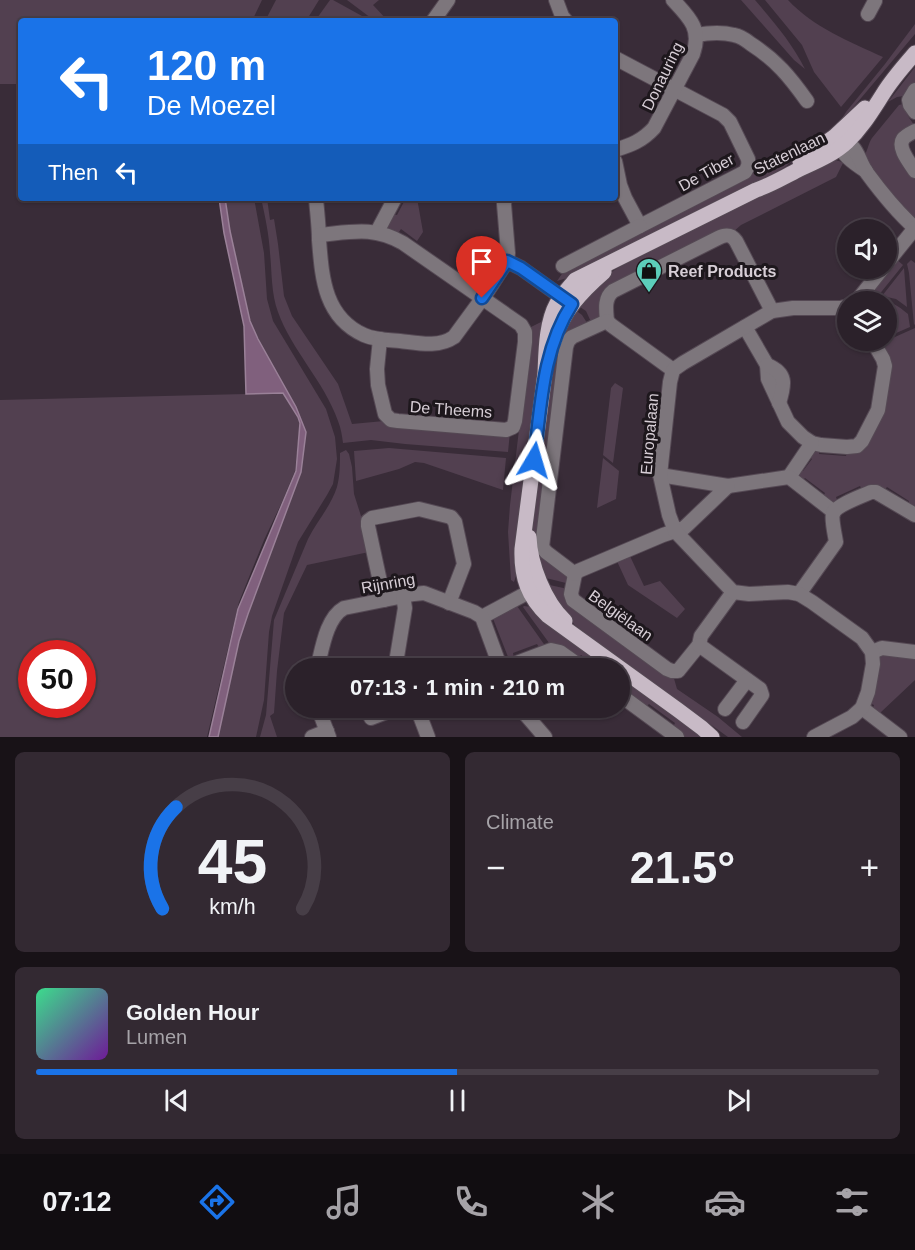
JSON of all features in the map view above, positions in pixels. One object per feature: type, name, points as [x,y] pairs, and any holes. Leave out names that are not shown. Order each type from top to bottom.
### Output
[{"type":"main road","name":"Statenlaan","points":[[719,737],[707,732],[548,616],[539,607],[535,589],[523,574],[522,549],[545,373],[564,316],[566,300],[637,250],[756,190],[764,182],[840,142],[853,121],[870,102],[883,93],[915,53]]},
{"type":"street","points":[[435,18],[448,0]]},
{"type":"street","points":[[556,0],[564,18]]},
{"type":"street","name":"Donauring","points":[[618,149],[638,143],[658,122],[696,46],[693,23],[673,0]]},
{"type":"street","points":[[696,35],[707,33],[735,35],[745,40],[764,52],[781,67],[807,100]]},
{"type":"street","points":[[618,60],[675,89]]},
{"type":"street","name":"De Tiber","points":[[640,226],[745,172],[748,168],[748,159],[730,122],[723,115],[675,89]]},
{"type":"street","points":[[915,90],[909,100],[915,112]]},
{"type":"street","points":[[915,131],[901,141],[901,146],[915,171]]},
{"type":"street","points":[[840,142],[850,161],[866,171],[915,228],[897,250]]},
{"type":"street","points":[[563,266],[640,226],[625,198],[618,175]]},
{"type":"street","points":[[316,201],[322,279],[335,310],[345,322],[364,335],[380,339],[434,344],[454,337],[507,261],[504,201]]},
{"type":"street","points":[[377,232],[393,201]]},
{"type":"street","points":[[319,235],[359,231],[377,232],[392,237],[482,298]]},
{"type":"street","points":[[772,311],[736,241],[732,236],[723,235],[608,294],[606,313],[611,326],[673,370],[772,311],[793,308],[837,308]]},
{"type":"street","points":[[507,261],[521,268],[566,300]]},
{"type":"street","points":[[865,291],[874,279]]},
{"type":"street","name":"De Theems","points":[[380,339],[378,385],[385,414],[391,420],[506,430],[513,427],[515,422],[525,332],[521,325],[482,298]]},
{"type":"street","points":[[608,321],[572,337],[566,347],[542,547],[575,574],[684,528],[728,486]]},
{"type":"street","points":[[745,327],[767,365],[768,379],[788,422],[803,437],[820,445],[847,447],[857,446],[862,441],[878,410],[885,366],[879,351]]},
{"type":"street","name":"Europalaan","points":[[673,370],[660,475],[669,515],[675,531],[733,592]]},
{"type":"street","points":[[789,477],[812,443]]},
{"type":"street","points":[[660,475],[728,486],[789,477],[834,512]]},
{"type":"street","points":[[799,594],[836,542],[833,517],[838,507],[871,492],[876,492],[915,515]]},
{"type":"street","points":[[384,600],[368,521],[372,518],[423,509],[451,517],[455,522],[464,564],[449,603]]},
{"type":"street","name":"Belgiëlaan","points":[[575,574],[573,600],[667,669],[678,671],[699,645]]},
{"type":"street","points":[[497,658],[482,617],[535,589]]},
{"type":"street","points":[[743,722],[762,695],[760,689],[699,645],[701,636],[733,592],[799,594],[862,638],[872,652],[873,664],[868,692],[862,708],[852,717],[814,737]]},
{"type":"street","name":"Rijnring","points":[[320,658],[330,623],[334,615],[344,608],[424,593],[482,617]]},
{"type":"street","points":[[397,658],[405,608],[403,596]]},
{"type":"street","points":[[872,652],[882,648],[915,652]]},
{"type":"street","points":[[530,658],[551,650],[560,652],[568,658]]},
{"type":"street","points":[[725,709],[747,680]]},
{"type":"street","points":[[630,702],[677,737]]},
{"type":"street","points":[[862,708],[900,737]]},
{"type":"street","points":[[312,737],[328,734],[322,718]]},
{"type":"street","points":[[421,718],[428,737]]},
{"type":"street","points":[[529,718],[545,737]]},
{"type":"shaded area","points":[[0,0],[262,0],[253,18],[18,18],[18,84],[0,84]]},
{"type":"shaded area","points":[[276,0],[319,0],[308,18],[267,18]]},
{"type":"shaded area","points":[[330,0],[333,0],[364,18],[317,18]]},
{"type":"shaded area","points":[[347,0],[379,0],[373,5],[385,18],[371,18]]},
{"type":"shaded area","points":[[741,0],[755,0],[776,25],[805,69],[794,60]]},
{"type":"shaded area","points":[[765,0],[788,0],[820,26],[883,57],[841,107],[814,72],[802,45]]},
{"type":"shaded area","points":[[915,24],[915,34],[835,129],[846,112]]},
{"type":"shaded area","points":[[915,67],[915,82],[904,96],[888,102]]},
{"type":"shaded area","points":[[903,104],[914,125],[897,151],[915,178],[915,221],[864,156],[872,138],[899,105]]},
{"type":"shaded area","points":[[813,144],[785,167],[750,188],[557,281],[566,268],[753,170],[762,170]]},
{"type":"shaded area","points":[[834,160],[843,163],[836,177],[741,225],[733,232],[610,288],[602,316],[592,324],[586,311],[577,305],[604,277],[633,258]]},
{"type":"shaded area","points":[[219,201],[225,201],[250,321],[296,407],[306,432],[301,472],[239,641],[218,737],[209,737],[238,609],[296,471],[300,423],[283,393],[246,394],[244,326]]},
{"type":"shaded area","points":[[225,201],[255,201],[264,253],[267,299],[273,321],[326,409],[335,437],[337,459],[333,484],[298,542],[272,616],[264,700],[256,737],[218,737],[239,641],[301,472],[306,432],[296,407],[250,321]]},
{"type":"shaded area","points":[[262,201],[267,201],[270,220],[274,219],[284,296],[292,316],[338,384],[352,424],[384,421],[510,432],[508,452],[371,440],[343,443],[340,426],[332,406],[291,340],[278,312],[273,290]]},
{"type":"shaded area","points":[[404,201],[418,201],[423,232],[417,241],[401,229],[397,235],[386,230],[385,223],[392,214],[397,215]]},
{"type":"shaded area","points":[[897,260],[903,265],[897,272]]},
{"type":"shaded area","points":[[911,260],[915,263],[914,325],[907,264]]},
{"type":"shaded area","points":[[904,268],[907,307],[897,300],[897,291],[886,291]]},
{"type":"shaded area","points":[[882,279],[892,279],[882,291],[873,291]]},
{"type":"shaded area","points":[[897,306],[908,314],[910,327],[897,333]]},
{"type":"shaded area","points":[[574,309],[582,315],[589,326],[571,335],[541,547],[569,572],[570,584],[542,577],[532,535],[555,356],[560,338]]},
{"type":"shaded area","points":[[541,322],[541,343],[520,564],[514,582],[511,580],[508,532],[530,338],[527,329]]},
{"type":"shaded area","points":[[915,328],[915,512],[907,507],[909,501],[887,487],[882,493],[863,491],[860,486],[836,497],[838,503],[835,504],[822,499],[825,493],[805,478],[800,483],[795,473],[798,467],[803,471],[812,459],[807,455],[819,448],[819,454],[846,456],[847,450],[881,411],[877,351],[897,351],[897,336]]},
{"type":"shaded area","points":[[615,383],[623,388],[613,463],[603,455],[611,388]]},
{"type":"shaded area","points":[[283,393],[300,423],[295,471],[239,602],[207,737],[0,737],[0,400]]},
{"type":"shaded area","points":[[389,448],[506,458],[503,490],[415,462],[356,481],[354,451]]},
{"type":"shaded area","points":[[346,450],[352,467],[354,494],[369,552],[307,565],[284,613],[274,713],[270,716],[277,737],[260,737],[266,715],[274,620],[308,539],[328,507],[337,487],[340,453]]},
{"type":"shaded area","points":[[603,458],[619,471],[616,499],[597,508]]},
{"type":"shaded area","points":[[629,554],[644,586],[660,581],[685,609],[677,618],[628,585],[616,559]]},
{"type":"shaded area","points":[[545,584],[568,589],[673,675],[677,689],[718,717],[742,737],[728,737],[630,667],[630,658],[618,658],[607,650],[575,625],[556,605]]},
{"type":"shaded area","points":[[517,606],[546,647],[540,649],[537,644],[513,653],[514,658],[508,658],[492,616]]},
{"type":"shaded area","points":[[523,607],[531,607],[598,658],[585,658],[581,655],[579,658],[573,658],[552,647]]},
{"type":"shaded area","points":[[879,653],[915,655],[915,680],[880,713],[873,708],[874,705],[869,703]]},
{"type":"shaded area","points":[[630,681],[706,737],[682,737],[672,729],[675,723],[649,704],[645,708],[630,698]]},
{"type":"place","name":"Reef Products","points":[[649,294]]},
{"type":"route","points":[[482,298],[507,261],[521,268],[572,304],[556,335],[545,373],[534,460]]}]
